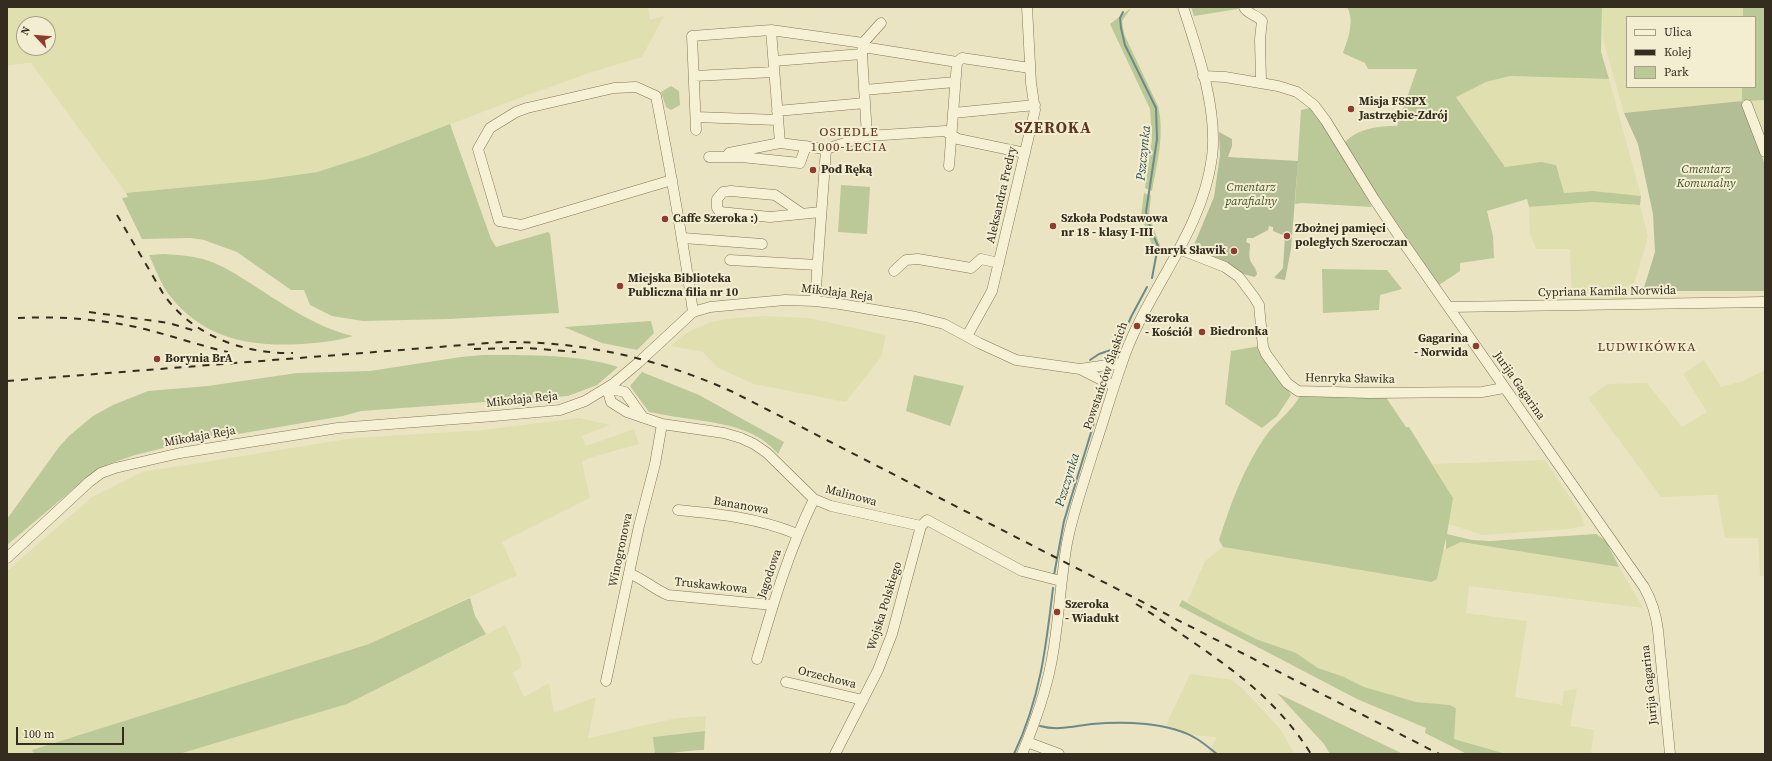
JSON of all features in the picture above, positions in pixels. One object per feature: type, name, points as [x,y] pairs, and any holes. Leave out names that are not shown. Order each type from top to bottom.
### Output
[{"type":"street","name":"Aleksandra Fredry","points":[[967,336],[992,291],[1035,110],[1030,68],[1026,7]]},
{"type":"street","name":"Powstańców Śląskich","points":[[1022,754],[1043,699],[1051,664],[1067,541],[1082,487],[1121,363],[1142,314],[1179,249],[1198,207],[1209,174],[1212,157],[1211,119],[1203,76],[1183,7]]},
{"type":"street","points":[[1244,7],[1246,10],[1257,15],[1262,21],[1260,39],[1261,82]]},
{"type":"street","points":[[867,136],[863,48],[881,23]]},
{"type":"street","points":[[696,130],[692,36],[771,30],[863,48],[957,62]]},
{"type":"street","points":[[771,30],[780,143]]},
{"type":"street","points":[[774,61],[863,48]]},
{"type":"street","points":[[949,166],[957,62],[962,58],[1030,68]]},
{"type":"street","points":[[694,76],[774,72]]},
{"type":"street","name":"Jurija Gagarina","points":[[1203,76],[1261,82],[1297,92],[1304,96],[1317,108],[1374,199],[1450,307],[1504,388],[1644,587],[1652,601],[1656,613],[1670,754]]},
{"type":"street","points":[[864,90],[955,82]]},
{"type":"street","points":[[672,180],[521,225],[499,220],[478,149],[490,128],[516,112],[614,88],[636,87],[656,96],[672,180],[683,238],[693,312]]},
{"type":"street","points":[[696,117],[778,115],[865,103]]},
{"type":"street","points":[[953,113],[1035,105]]},
{"type":"street","points":[[1747,105],[1765,152]]},
{"type":"street","points":[[806,146],[800,163],[741,157],[709,157],[780,143],[806,146],[826,149],[867,136],[945,131],[958,139],[1025,153]]},
{"type":"street","points":[[815,301],[826,149]]},
{"type":"street","points":[[801,213],[775,195],[731,191],[723,192],[717,199],[717,208],[720,212],[770,216],[821,212]]},
{"type":"street","points":[[683,238],[762,244]]},
{"type":"street","name":"Henryka Sławika","points":[[1179,249],[1225,267],[1239,277],[1259,305],[1263,347],[1266,354],[1287,383],[1298,391],[1368,393],[1482,392],[1504,388]]},
{"type":"street","points":[[894,271],[906,260],[918,259],[971,268],[981,259],[999,264]]},
{"type":"street","points":[[730,260],[817,265]]},
{"type":"street","name":"Mikołaja Reja","points":[[7,558],[89,482],[101,473],[115,468],[180,453],[338,428],[560,410],[585,401],[607,388],[625,375],[693,312],[710,307],[785,300],[815,301],[916,317],[944,324],[979,343],[1016,360],[1080,369],[1121,363]]},
{"type":"street","name":"Cypriana Kamila Norwida","points":[[1450,307],[1765,302]]},
{"type":"street","name":"Mikołaja Reja","points":[[1080,369],[1114,386]]},
{"type":"street","points":[[625,375],[623,384],[625,392],[642,416]]},
{"type":"street","points":[[585,401],[597,400],[610,402],[607,388],[625,392]]},
{"type":"street","name":"Malinowa","points":[[610,402],[627,412],[662,424],[732,435],[754,444],[782,467],[814,499],[832,506],[921,526],[927,520],[1022,571],[1061,581]]},
{"type":"street","name":"Winogronowa","points":[[606,681],[629,573],[655,464],[662,424]]},
{"type":"street","name":"Jagodowa","points":[[757,659],[773,605],[797,534],[814,499]]},
{"type":"street","name":"Bananowa","points":[[678,510],[746,518],[771,524],[797,534]]},
{"type":"street","name":"Wojska Polskiego","points":[[835,754],[878,670],[892,634],[921,526]]},
{"type":"street","name":"Truskawkowa","points":[[629,573],[668,595],[773,605]]},
{"type":"street","name":"Orzechowa","points":[[786,682],[863,700]]},
{"type":"street","points":[[1027,742],[1059,754]]},
{"type":"green space","points":[[7,7],[648,7],[650,20],[664,16],[642,57],[592,72],[522,97],[367,156],[317,172],[261,180],[126,193],[31,63],[7,65]]},
{"type":"green space","points":[[1191,7],[1238,7],[1238,9],[1194,16]]},
{"type":"green space","points":[[1347,7],[1602,7],[1601,52],[1609,79],[1510,76],[1486,82],[1456,97],[1505,167],[1541,162],[1556,165],[1564,193],[1593,191],[1641,196],[1640,205],[1592,202],[1529,207],[1527,199],[1487,211],[1493,236],[1494,258],[1460,263],[1460,271],[1439,285],[1385,209],[1345,142],[1356,134],[1376,127],[1397,126],[1417,69],[1368,69],[1365,63],[1343,53],[1349,36],[1351,24]]},
{"type":"green space","points":[[1602,7],[1743,7],[1743,16],[1626,16],[1626,88],[1742,88],[1742,101],[1624,113],[1603,39]]},
{"type":"green space","points":[[1743,7],[1765,7],[1765,100],[1749,101],[1748,99],[1742,101],[1742,88],[1756,88],[1756,16],[1743,16]]},
{"type":"green space","points":[[1131,8],[1122,21],[1124,34],[1158,106],[1160,117],[1160,149],[1152,191],[1145,188],[1152,139],[1150,109],[1110,24]]},
{"type":"green space","points":[[1510,76],[1609,79],[1641,196],[1593,191],[1564,193],[1541,162],[1505,167],[1456,96],[1486,82]]},
{"type":"green space","points":[[671,86],[679,91],[680,105],[671,110],[666,107],[661,92]]},
{"type":"green space","points":[[1765,100],[1765,142],[1749,101]]},
{"type":"green space","name":"Cmentarz Komunalny","points":[[1742,101],[1765,165],[1765,291],[1643,291],[1655,252],[1653,214],[1638,144],[1624,113]]},
{"type":"green space","points":[[1310,108],[1319,117],[1372,207],[1302,203],[1295,204],[1301,110]]},
{"type":"green space","points":[[450,124],[491,239],[496,247],[548,232],[550,234],[559,313],[448,319],[363,321],[332,316],[310,305],[304,290],[291,290],[237,252],[204,240],[191,238],[142,239],[122,198],[128,197],[126,193],[261,180],[317,172],[367,156]]},
{"type":"green space","name":"Cmentarz parafialny","points":[[1219,132],[1232,139],[1232,146],[1228,157],[1298,161],[1291,249],[1285,280],[1274,278],[1283,268],[1285,236],[1273,231],[1273,227],[1269,226],[1268,230],[1253,238],[1247,238],[1246,242],[1250,244],[1250,260],[1257,274],[1255,277],[1243,274],[1232,266],[1198,252],[1194,245],[1214,197],[1220,155]]},
{"type":"green space","points":[[841,185],[870,187],[867,234],[838,232]]},
{"type":"green space","points":[[1144,193],[1151,196],[1149,215],[1160,246],[1161,256],[1151,250],[1152,245],[1141,216]]},
{"type":"green space","points":[[1592,202],[1640,205],[1648,237],[1636,278],[1626,299],[1572,300],[1570,249],[1536,249],[1530,234],[1529,207]]},
{"type":"green space","points":[[164,254],[193,257],[215,263],[312,321],[353,336],[321,342],[283,345],[246,341],[213,331],[183,311],[167,292],[149,255]]},
{"type":"green space","points":[[1322,269],[1387,270],[1402,289],[1380,295],[1379,310],[1323,313]]},
{"type":"green space","points":[[765,316],[809,318],[886,335],[881,357],[846,402],[754,384],[718,368],[703,352],[671,346],[684,334],[711,322],[734,318]]},
{"type":"green space","points":[[651,321],[654,333],[637,350],[602,343],[564,327]]},
{"type":"green space","points":[[1260,346],[1291,395],[1277,416],[1262,428],[1225,404],[1231,351]]},
{"type":"green space","points":[[483,355],[569,357],[618,367],[597,385],[568,396],[361,411],[343,416],[180,444],[135,455],[109,464],[91,474],[7,545],[7,519],[59,447],[69,436],[93,416],[113,405],[148,391],[208,386],[297,373],[370,371]]},
{"type":"green space","points":[[1704,360],[1721,387],[1743,381],[1765,370],[1765,576],[1760,576],[1758,538],[1725,538],[1717,495],[1661,497],[1588,398],[1608,384],[1647,383],[1682,427],[1707,412],[1683,374]]},
{"type":"green space","points":[[642,372],[699,395],[784,442],[778,454],[761,439],[731,426],[649,412],[630,386]]},
{"type":"green space","points":[[914,375],[964,386],[950,426],[906,411]]},
{"type":"green space","points":[[1301,394],[1387,396],[1387,399],[1406,427],[1409,427],[1453,498],[1447,534],[1472,540],[1490,541],[1596,534],[1606,541],[1619,567],[1461,542],[1446,549],[1446,538],[1437,579],[1432,582],[1223,547],[1219,540],[1233,500],[1250,461],[1265,437],[1289,411]]},
{"type":"green space","points":[[579,418],[610,425],[582,436],[586,446],[634,429],[639,444],[589,458],[582,462],[590,498],[502,542],[517,575],[369,644],[33,750],[34,754],[7,754],[7,571],[92,497],[142,472],[354,438],[482,430]]},
{"type":"green space","points":[[1545,460],[1580,512],[1585,526],[1570,529],[1482,535],[1449,524],[1453,498],[1433,464]]},
{"type":"green space","points":[[1461,542],[1619,567],[1643,608],[1469,586],[1466,613],[1527,621],[1515,697],[1562,705],[1564,691],[1577,689],[1570,726],[1594,730],[1591,754],[1506,754],[1454,739],[1456,707],[1450,705],[1416,702],[1364,687],[1344,677],[1318,668],[1296,653],[1252,637],[1216,619],[1187,602],[1205,561],[1223,547],[1432,582],[1437,579],[1443,550]]},
{"type":"green space","points":[[470,598],[475,616],[486,634],[347,704],[179,754],[34,754],[32,750],[369,644]]},
{"type":"green space","points":[[1182,600],[1256,639],[1296,653],[1318,668],[1344,677],[1364,687],[1416,702],[1450,705],[1456,708],[1454,739],[1506,754],[1467,754],[1425,733],[1426,728],[1357,699],[1179,606]]},
{"type":"green space","points":[[505,625],[520,657],[521,667],[513,673],[524,697],[549,683],[554,713],[596,697],[588,738],[677,718],[706,716],[705,731],[654,737],[655,754],[179,754],[347,704]]},
{"type":"green space","points":[[1190,674],[1232,680],[1243,689],[1281,730],[1294,754],[1208,754],[1217,737],[1193,735],[1166,725]]},
{"type":"green space","points":[[1277,693],[1403,754],[1330,754],[1324,744]]},
{"type":"green space","points":[[705,731],[704,750],[655,754],[653,737]]},
{"type":"waterway","name":"Pszczynka","points":[[1123,12],[1120,18],[1125,45],[1156,108],[1157,139],[1146,212],[1151,230],[1158,246],[1152,278]]},
{"type":"waterway","name":"Pszczynka","points":[[1116,353],[1131,317],[1147,287]]},
{"type":"waterway","points":[[1090,360],[1099,354],[1117,348]]},
{"type":"waterway","name":"Pszczynka","points":[[1054,575],[1064,521],[1093,426],[1101,390]]},
{"type":"waterway","name":"Pszczynka","points":[[1014,754],[1023,734],[1041,673],[1053,588]]},
{"type":"waterway","points":[[1040,726],[1060,728],[1092,724],[1118,723],[1160,726],[1186,733],[1200,741],[1217,754]]},
{"type":"railway","points":[[117,215],[164,295],[190,322],[205,332],[238,346],[256,350],[293,353]]},
{"type":"railway","points":[[89,312],[169,323],[199,332]]},
{"type":"railway","points":[[18,318],[48,317],[122,324],[228,352]]},
{"type":"railway","points":[[7,381],[502,342],[562,345],[620,354],[649,361],[678,370],[733,392],[1439,754]]},
{"type":"railway","points":[[474,349],[528,348],[576,352]]},
{"type":"railway","points":[[1136,604],[1208,652],[1241,677],[1285,719],[1311,754]]},
{"type":"place","name":"Misja FSSPX Jastrzębie-Zdrój","points":[[1351,109]]},
{"type":"place","name":"Pod Ręką","points":[[813,170]]},
{"type":"place","name":"Caffe Szeroka :)","points":[[665,219]]},
{"type":"place","name":"Szkoła Podstawowa nr 18 - klasy I-III","points":[[1053,226]]},
{"type":"place","name":"Zbożnej pamięci poległych Szeroczan","points":[[1287,236]]},
{"type":"place","name":"Henryk Sławik","points":[[1234,251]]},
{"type":"place","name":"Miejska Biblioteka Publiczna filia nr 10","points":[[620,286]]},
{"type":"place","name":"Szeroka - Kościół","points":[[1137,326]]},
{"type":"place","name":"Biedronka","points":[[1202,332]]},
{"type":"place","name":"Gagarina - Norwida","points":[[1476,346]]},
{"type":"place","name":"Borynia BrA","points":[[157,359]]},
{"type":"place","name":"Szeroka - Wiadukt","points":[[1057,612]]},
{"type":"district","name":"SZEROKA","points":[[1053,129]]},
{"type":"district","name":"OSIEDLE 1000-LECIA","points":[[849,140]]},
{"type":"district","name":"LUDWIKÓWKA","points":[[1647,348]]}]
